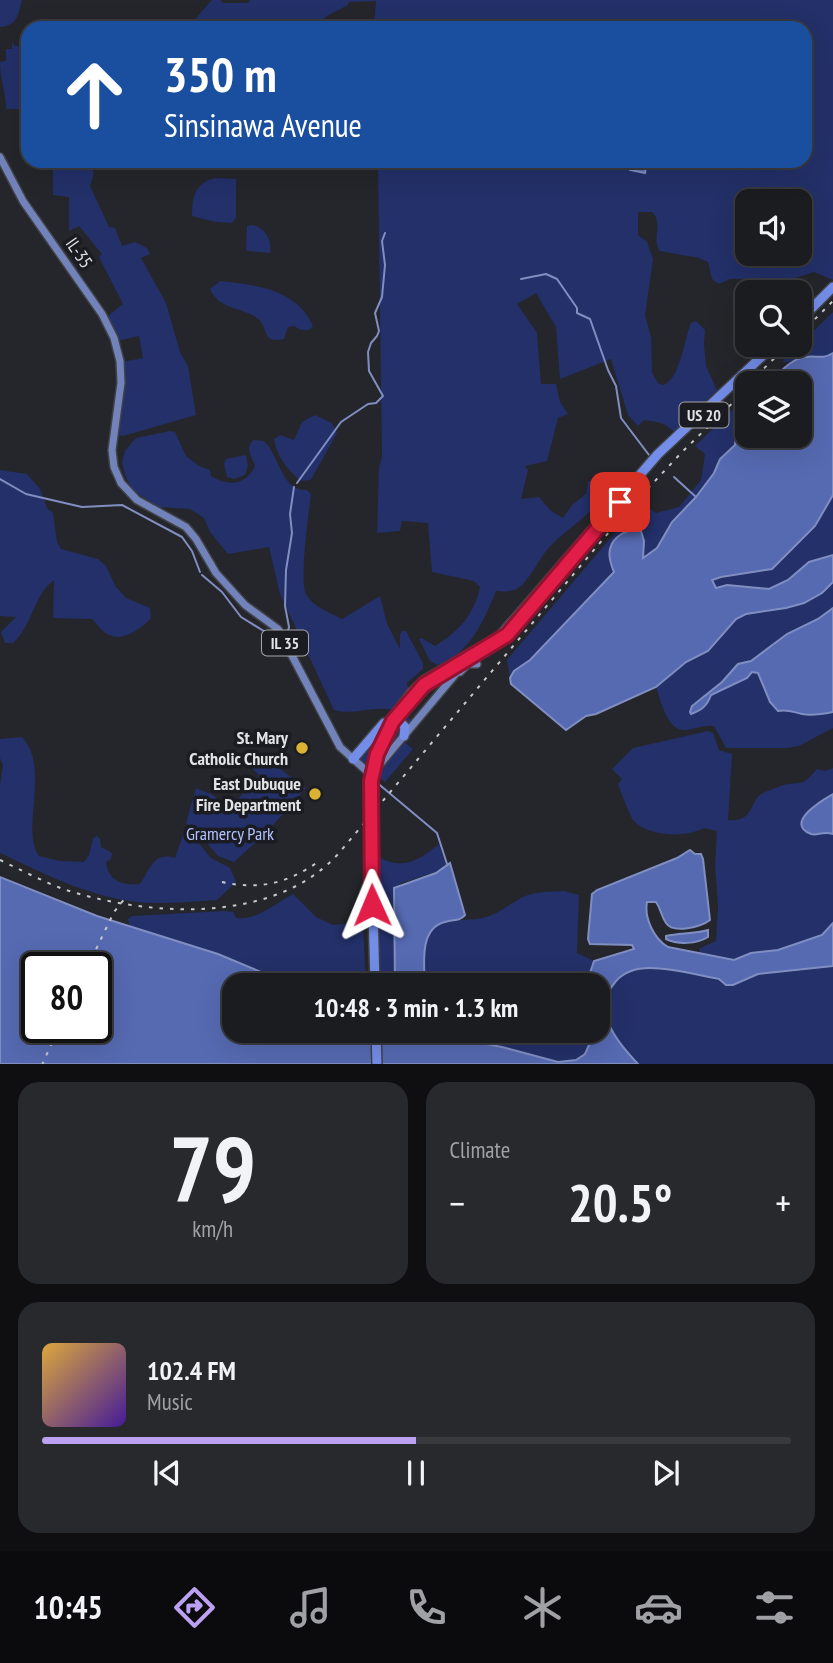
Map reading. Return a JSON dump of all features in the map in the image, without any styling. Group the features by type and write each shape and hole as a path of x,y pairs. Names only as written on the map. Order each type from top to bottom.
{"highway":[{"path":"812,310 833,290"},
{"name":"US 20","path":"376,755 393,721 419,690 504,633 658,454 763,357"},
{"name":"US 20","path":"374,973 370,797 376,755 389,722 404,701 425,680 461,661"},
{"path":"354,760 404,701"},
{"path":"384,738 395,722 401,723 406,730"},
{"path":"354,760 370,744 376,744 376,755"},
{"path":"376,1043 377,1064"}],"main road":[{"name":"IL-35","path":"0,157 30,211 107,322 121,372 112,450 115,470 121,483 139,502 186,527 194,535 211,568 221,580 249,608 278,629 340,747 354,760"},
{"name":"IL 35","path":"354,760 371,775 406,730 452,679 460,668 461,661"},
{"path":"452,679 467,664 477,664"}],"green space":[{"path":"0,0 22,0 14,22 0,27"},
{"path":"212,0 248,3 250,0 833,0 833,280 814,272 795,278 730,279 719,284 712,279 708,262 660,251 655,217 652,212 638,212 638,235 647,242 653,259 645,315 651,337 652,373 658,383 663,385 669,382 677,367 691,323 696,321 705,330 706,366 717,390 674,432 664,424 652,421 644,420 638,426 628,415 611,359 560,379 556,327 536,293 517,304 537,333 541,384 556,384 560,402 568,414 558,418 547,461 525,466 528,470 521,499 539,497 551,511 563,518 572,505 586,494 588,481 598,482 603,492 594,507 553,543 522,585 513,590 496,591 475,635 459,653 438,665 430,661 419,639 422,638 435,646 451,634 474,606 480,587 474,581 432,572 428,523 402,521 400,531 377,533 379,467 382,457 378,168 812,168 812,21 375,21 376,1 349,2 322,21 193,21"},
{"path":"12,42 15,46 21,46 21,109 6,109 0,62 6,61 6,49 12,49"},
{"path":"53,168 91,168 94,173 90,186 109,227 115,228 122,246 135,242 147,248 150,254 141,258 166,303 180,352 188,366 196,415 123,436 117,435 122,362 143,358 139,336 117,341 107,317 123,304 99,257 102,254 79,226 69,231 69,197 53,195"},
{"path":"215,178 236,179 236,218 232,223 192,216 199,187"},
{"path":"254,225 267,236 270,253 246,249 247,226"},
{"path":"220,281 274,291 297,304 313,326 309,330 288,327 284,339 271,339 257,318 225,305 214,296 210,289"},
{"path":"833,312 833,353 812,357 812,333"},
{"path":"787,357 805,357 791,361 782,362"},
{"path":"735,407 735,445 720,459 714,473 696,497 672,522 657,548 643,558 636,529 616,539 610,557 614,572 510,678 507,660 641,502 656,513 679,507 701,480 705,454 695,446"},
{"path":"315,415 332,423 337,433 310,480 301,481 283,462 274,439 280,435 294,440 302,422"},
{"path":"175,432 186,456 210,470 211,476 230,483 247,477 255,466 249,447 253,440 264,441 286,479 298,489 307,490 311,494 304,561 304,586 309,599 342,619 380,596 387,624 400,649 400,634 406,631 423,663 423,669 407,683 409,693 393,710 334,710 280,594 269,547 228,554 210,532 204,518 190,509 159,507 132,490 122,462 125,451 136,438"},
{"path":"246,455 248,466 245,475 234,479 227,477 224,464 226,459"},
{"path":"0,470 27,474 40,489 47,508 53,513 57,542 61,549 98,559 106,566 116,587 126,598 150,608 151,618 147,622 132,633 114,637 92,619 53,618 54,580 42,594 20,636 13,643 5,643 1,632 16,617 0,616"},
{"path":"833,495 833,555 809,562 788,580 769,589 714,586 712,580 773,569 815,526"},
{"path":"833,582 833,608 818,619 787,634 751,661 738,664 722,682 692,705 708,703 711,695 747,678 751,672 758,672 770,702 808,714 833,712 833,728 799,746 726,748 714,726 686,730 679,729 669,721 656,687 686,662 708,651 736,619 746,614 804,603 822,593"},
{"path":"402,711 414,723 370,774 358,762 386,723"},
{"path":"708,731 713,733 719,750 732,754 728,820 747,815 761,794 805,781 817,769 825,771 833,768 833,794 818,803 803,820 803,826 814,835 824,831 833,834 833,923 822,935 778,950 751,953 734,960 699,953 700,948 716,941 717,831 704,828 687,833 667,834 640,826 633,820 620,791 618,784 622,779 612,769 633,748"},
{"path":"22,737 30,750 34,765 32,831 39,856 60,861 84,862 89,855 93,838 97,836 101,847 112,853 111,859 106,862 113,878 122,883 140,884 157,859 175,858 184,832 193,836 211,858 230,868 236,882 217,900 136,902 76,887 0,853 0,785 3,765 0,758 0,739"},
{"path":"403,741 413,749 385,782 375,774"},
{"name":"Gramercy Park","path":"256,751 306,788 267,832 234,862 218,856 197,831 186,823 196,788 213,795 229,809 259,775 246,762"},
{"path":"439,844 446,865 443,870 401,883 393,895 395,973 380,973 375,855 393,863 408,862 423,856"},
{"path":"564,891 579,895 577,953 594,961 590,973 425,973 425,943 435,926 447,921 488,917 521,898 542,892"},
{"path":"293,894 316,917 333,925 352,923 363,926 365,973 265,973 130,926 128,919 132,916 224,911 233,912 236,918 243,918 266,911"},
{"path":"833,966 833,1064 638,1064 610,1026 610,990 629,971 658,968 685,971 733,985 758,974"},
{"path":"474,1043 589,1045 575,1061 535,1057"}],"shaded area":[{"path":"629,168 646,168 645,173"},
{"path":"833,353 833,495 815,526 772,569 712,580 716,588 727,585 769,589 788,580 809,562 833,555 833,582 822,593 804,603 746,614 736,619 708,651 686,662 656,687 586,716 566,730 511,684 510,678 514,671 530,660 614,572 609,552 618,537 632,530 641,531 644,541 643,558 657,548 672,522 696,497 714,473 720,459 735,445 735,448 812,448 812,371 781,371 805,357"},
{"path":"833,608 833,712 810,715 778,711 770,702 758,673 752,672 747,678 711,695 704,707 691,714 692,706 722,682 738,664 751,661 787,634 818,619"},
{"path":"833,794 833,834 811,834 801,824 803,818"},
{"path":"690,850 701,854 703,859 710,920 694,927 675,928 666,923 656,902 647,902 647,915 658,939 668,947 734,960 751,953 778,950 822,935 833,923 833,966 758,974 733,985 726,985 719,979 667,969 645,968 627,972 610,990 610,973 590,973 594,961 634,949 632,945 590,944 588,939 592,894 677,858"},
{"path":"450,863 465,915 437,926 431,932 425,948 424,973 395,973 394,888 436,873"},
{"path":"0,877 97,916 218,954 263,973 222,973 222,1043 481,1043 558,1062 576,1060 585,1054 589,1045 610,1043 610,1027 638,1064 0,1064"},
{"path":"708,930 708,937 693,942 682,943 666,939 666,936"}],"waterway":[{"path":"297,483 341,422 368,404 376,403 383,396 369,371 368,352 379,331 375,313 382,297 385,265 382,241 385,233"},
{"path":"521,279 546,274 557,279 577,308 577,313 590,319 616,386 621,418 649,455"},
{"path":"674,477 696,497"},
{"path":"0,479 26,494 82,507 122,505 182,537 192,551 200,572"},
{"path":"287,635 289,627 285,606 286,570 292,533 290,514 294,487"},
{"path":"202,575 222,592 241,617 267,633 275,634"},
{"path":"375,781 437,833 447,864"}],"railway":[{"path":"812,322 833,301"},
{"path":"761,371 776,357"},
{"path":"0,860 63,889 133,905 171,909 246,903 281,893 312,876 339,853 625,513 735,401"},
{"path":"222,882 248,885 272,883 295,876 318,862"},
{"path":"95,952 114,912 126,897"},
{"path":"42,1064 52,1043"}],"place":[{"name":"St. Mary Catholic Church","path":"302,748"},
{"name":"East Dubuque Fire Department","path":"315,794"}],"route":[{"path":"372,905 371,781 377,754 388,729 408,701 424,685 507,635 620,502"}]}
